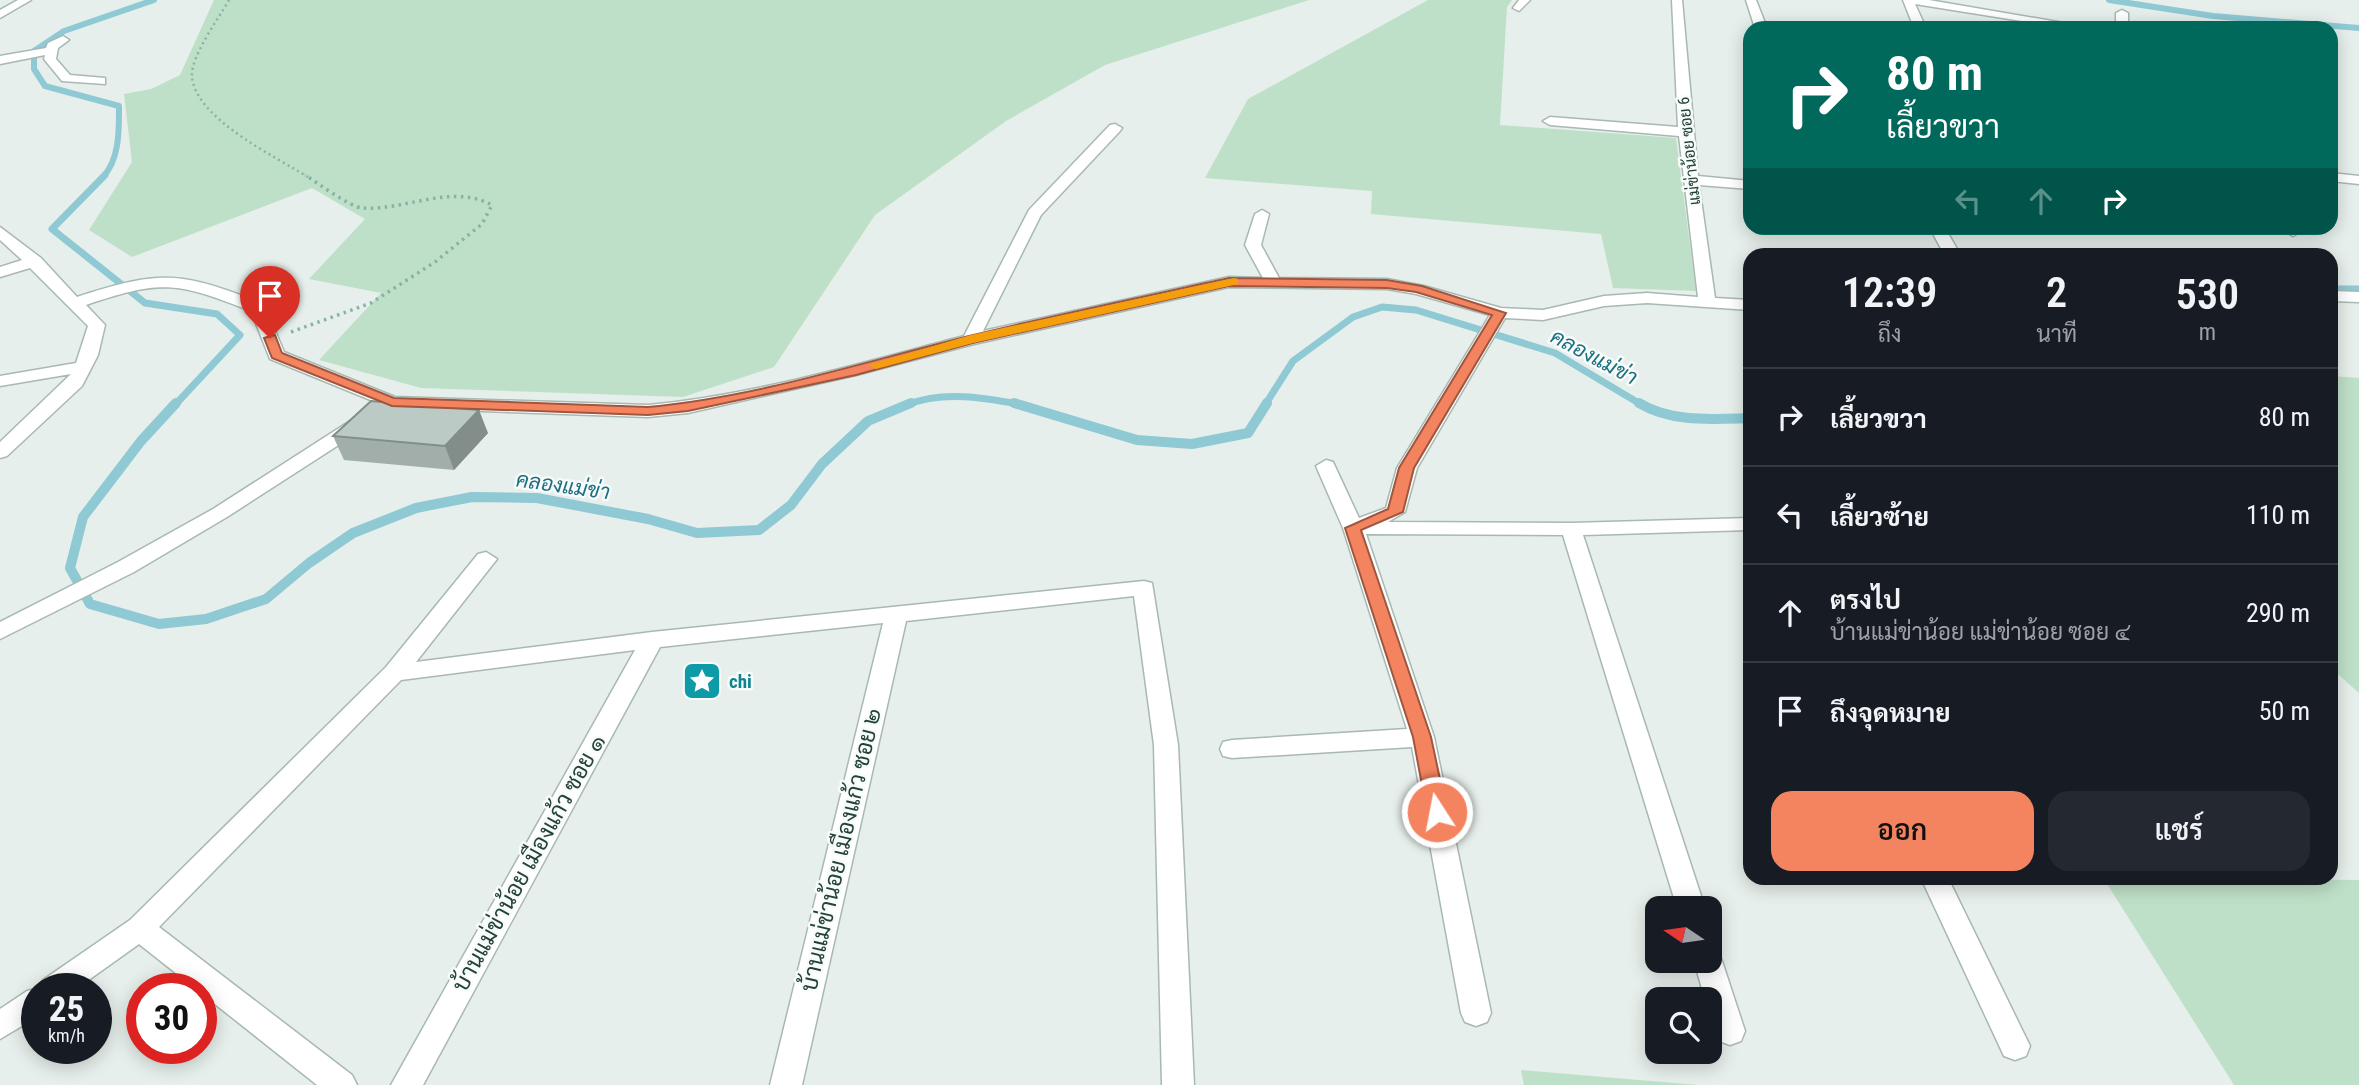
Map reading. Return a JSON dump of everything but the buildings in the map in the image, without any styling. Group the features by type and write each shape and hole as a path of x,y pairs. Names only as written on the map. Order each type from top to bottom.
{"street":[{"path":"0,15 26,0"},
{"name":"แม่ข่าน้อย ซอย 6","path":"1677,0 1685,132 1707,301"},
{"path":"1751,0 1758,21"},
{"path":"1908,0 1917,21"},
{"path":"1908,0 2042,21"},
{"path":"2122,13 2122,21"},
{"path":"0,60 49,51 63,40"},
{"path":"49,51 50,59 66,78 102,81"},
{"path":"1550,121 1685,132"},
{"path":"971,339 1034,213 1115,128"},
{"path":"2338,178 2359,180"},
{"path":"1691,180 1743,184"},
{"path":"1262,214 1253,245 1272,280"},
{"path":"0,232 35,261 73,304 97,325 76,382 33,425 0,452"},
{"path":"0,272 35,261"},
{"path":"73,304 139,283 172,281 258,307 276,355 392,402 648,411 688,407 856,370 971,339 1229,282 1272,280 1387,284 1418,289 1497,318 1543,315 1604,301 1647,298 1743,304"},
{"path":"2338,296 2359,297"},
{"path":"1353,528 1395,512 1407,468 1497,318"},
{"path":"0,382 83,367"},
{"path":"0,631 126,567 220,513 392,402"},
{"path":"0,436 33,425"},
{"path":"1326,466 1353,528 1422,737 1476,1013"},
{"path":"1353,528 1571,529 1743,524"},
{"path":"1571,529 1687,896"},
{"path":"76,973 140,928 394,673 486,559"},
{"path":"394,673 652,640 1144,588 1166,745 1178,1085"},
{"name":"บ้านแม่ข่าน้อย เมืองแก้ว ซอย ๒","path":"786,1085 896,616"},
{"name":"บ้านแม่ข่าน้อย เมืองแก้ว ซอย ๑","path":"407,1085 652,640"},
{"path":"1232,749 1422,737"},
{"path":"1937,885 2015,1046"},
{"path":"140,928 341,1085"},
{"path":"1712,973 1730,1031"},
{"path":"0,1026 21,1011"}],"path":[{"path":"229,0 196,58 192,78 209,111 232,131 360,208 445,197 477,197 492,205 482,224 435,262 371,303 270,338"}],"green space":[{"path":"214,0 1309,0 1105,65 1006,121 875,215 774,367 683,397 421,388 319,360 381,293 309,279 365,219 312,188 132,257 89,230 132,162 124,94 151,89 180,75"},
{"path":"1428,0 1512,0 1507,7 1500,125 1676,138 1696,291 1613,288 1601,234 1371,214 1372,191 1205,178 1248,99"},
{"path":"2338,376 2359,378 2359,693 2338,674"},
{"path":"2338,880 2359,880 2359,1085 2234,1085 2108,885 2338,885"},
{"path":"1521,1070 1698,1085 1524,1085"}],"waterway":[{"name":"คลองแม่ข่า","path":"103,177 116,153 119,106 45,86 34,69 34,51 64,31 154,0"},
{"path":"2109,0 2213,16 2274,21"},
{"path":"2338,26 2359,28"},
{"name":"คลองแม่ข่า","path":"105,175 52,229 145,303 217,314 240,335 175,405"},
{"name":"คลองแม่ข่า","path":"2338,289 2359,289"},
{"name":"คลองแม่ข่า","path":"1265,405 1293,361 1353,317 1382,307 1416,310 1555,353 1642,405"},
{"name":"คลองแม่ข่า","path":"907,405 921,400 949,397 979,398 1018,404"},
{"name":"คลองแม่ข่า","path":"176,403 141,441 83,517 70,568 90,604 159,624 206,619 266,599 309,563 353,533 416,508 472,497 537,498 648,519 697,533 759,530 791,505 822,464 868,421 911,403"},
{"name":"คลองแม่ข่า","path":"1014,403 1018,404"},
{"name":"คลองแม่ข่า","path":"1018,404 1137,440 1192,444 1248,433 1267,403"},
{"name":"คลองแม่ข่า","path":"1639,403 1679,417 1743,418"},
{"name":"คลองแม่ข่า","path":"1018,404 1023,405"}],"slow traffic":[{"path":"876,365 971,339 1234,282"}],"place":[{"name":"chi","path":"702,681"}],"route":[{"path":"270,338 276,355 392,402 648,411 688,407 856,370 971,339 1229,282 1272,280 1387,284 1418,289 1500,313 1407,468 1395,512 1353,528 1422,737 1437,812"}]}
